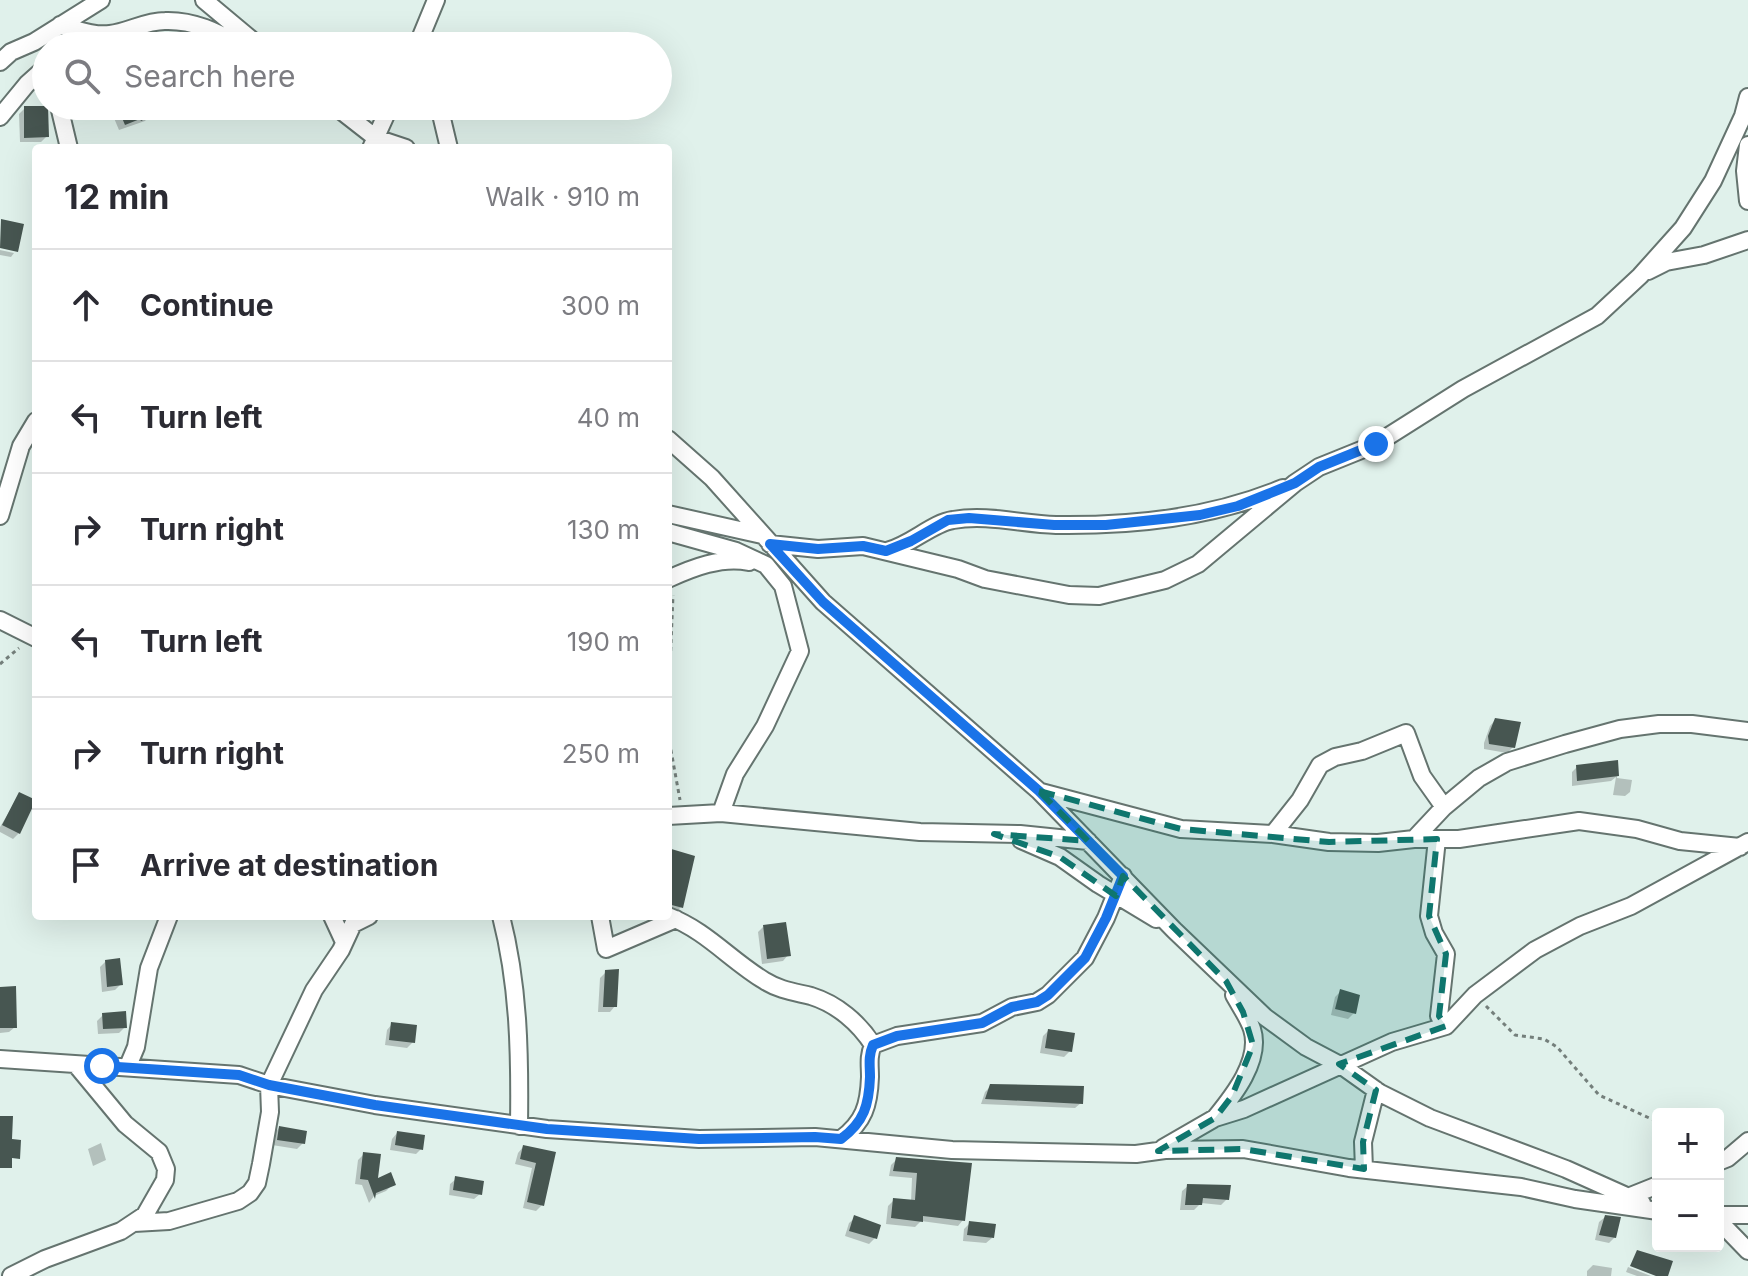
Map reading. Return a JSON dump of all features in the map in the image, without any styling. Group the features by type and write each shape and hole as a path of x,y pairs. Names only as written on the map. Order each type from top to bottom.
{"street":[{"path":"56,32 101,0"},
{"path":"204,0 242,32"},
{"path":"422,32 423,0"},
{"path":"425,32 436,0"},
{"path":"117,32 132,26 164,21 218,32"},
{"path":"0,62 11,52 32,43"},
{"path":"0,117 32,80"},
{"path":"672,515 766,540 818,549 863,546 958,569 985,579 1069,595 1099,596 1183,573 1319,467 1376,444 1463,389 1597,316 1640,276 1683,228 1713,181 1743,116 1748,97"},
{"path":"62,120 68,144"},
{"path":"349,120 373,143 384,120"},
{"path":"442,120 448,144"},
{"path":"1748,145 1745,171 1748,201"},
{"path":"1640,276 1666,262 1704,255 1748,240"},
{"path":"0,516 21,446 32,428"},
{"path":"672,443 712,478 823,602 1039,791 1174,930 1265,1017 1306,1047 1342,1066 1376,1090 1430,1118 1566,1169 1652,1207"},
{"path":"886,551 948,520 969,518 1054,525 1106,525 1200,515 1238,506 1295,483"},
{"path":"672,533 736,551 766,565 783,586 800,651 765,726 735,774 721,813"},
{"path":"672,577 699,566 724,561 742,560 766,565"},
{"path":"0,620 32,636"},
{"path":"1414,839 1444,807 1479,778 1507,762 1620,729 1692,724 1748,731"},
{"path":"1273,834 1300,800 1320,765 1406,733 1422,776 1444,807"},
{"path":"1039,791 1181,829 1273,834 1329,842 1459,839 1579,821 1637,829 1680,841 1745,846"},
{"path":"676,816 721,813 920,832 1088,841"},
{"path":"994,834 1027,842 1060,857 1116,896 1174,930"},
{"path":"1437,839 1429,916 1446,954 1439,1016 1446,1026"},
{"path":"1158,1151 1215,1118 1244,1109 1392,1042 1446,1026 1475,995 1535,950 1580,926 1631,906 1745,846"},
{"path":"841,1139 856,1128 866,1107 869,1056 873,1045 897,1036 982,1023 1012,1007 1037,1002 1048,995 1085,958 1123,876"},
{"path":"672,918 706,935 731,958 774,987 815,997 833,1006 855,1022 873,1045"},
{"path":"128,1066 136,1047 149,968 167,920"},
{"path":"334,920 344,942"},
{"path":"134,1223 169,1221 238,1201 250,1193 257,1183 261,1164 270,1112 269,1085 314,990 353,924 361,920"},
{"path":"502,920 516,991 520,1052 519,1126"},
{"path":"601,920 606,949 668,920"},
{"path":"1215,1118 1247,1069 1253,1045 1253,1030 1226,981"},
{"path":"0,1059 239,1075 269,1085 375,1105 519,1126 699,1139 815,1137 952,1150 1136,1154 1243,1149 1364,1169 1521,1187 1575,1199 1652,1209"},
{"path":"11,1276 134,1223 153,1204 165,1180 166,1169 159,1152 125,1124 77,1066"},
{"path":"1364,1169 1363,1142 1376,1090"},
{"path":"1724,1160 1748,1141"},
{"path":"1628,1197 1652,1187"},
{"path":"1724,1217 1748,1215"},
{"path":"1724,1224 1748,1251"}],"path":[{"path":"0,664 32,639"},
{"path":"672,775 676,816"},
{"path":"1475,995 1515,1035 1544,1039 1557,1047 1599,1095 1652,1119"}],"highlighted area":[{"path":"1039,791 1181,829 1329,842 1437,839 1429,916 1446,954 1439,1016 1446,1026 1339,1064 1376,1090 1363,1142 1364,1169 1243,1149 1158,1151 1215,1118 1232,1096 1253,1045 1243,1012 1226,981 1123,876 1116,896 1060,857 994,834 1088,841"}],"building":[{"path":"24,106 32,106 32,120 48,120 49,137 24,138"},
{"path":"1,219 24,224 18,252 0,248"},
{"path":"1495,718 1521,722 1515,748 1489,744 1488,736"},
{"path":"1618,760 1619,776 1577,781 1576,765"},
{"path":"19,792 32,798 32,808 20,834 2,825"},
{"path":"672,849 695,856 683,908 672,905"},
{"path":"786,922 791,956 767,959 763,925"},
{"path":"120,958 123,985 107,987 105,960"},
{"path":"619,969 617,1007 603,1007 605,970"},
{"path":"16,986 17,1028 0,1028 0,987"},
{"path":"1340,989 1360,995 1356,1014 1335,1009"},
{"path":"126,1011 127,1028 103,1029 102,1013"},
{"path":"391,1022 417,1025 415,1043 389,1040"},
{"path":"1048,1029 1075,1033 1072,1052 1045,1048"},
{"path":"990,1084 1084,1086 1083,1104 985,1099"},
{"path":"0,1116 13,1116 12,1139 21,1140 20,1159 12,1158 12,1168 0,1168"},
{"path":"279,1126 307,1131 305,1144 277,1140"},
{"path":"397,1131 425,1135 423,1150 395,1145"},
{"path":"523,1145 556,1152 544,1206 527,1202 536,1163 520,1159"},
{"path":"363,1152 381,1154 378,1178 391,1172 396,1185 376,1193 375,1199 368,1180 360,1179"},
{"path":"896,1157 972,1163 965,1221 923,1216 923,1222 891,1218 893,1198 915,1200 917,1173 893,1171"},
{"path":"455,1176 484,1181 482,1195 453,1190"},
{"path":"1187,1184 1231,1185 1229,1200 1203,1198 1202,1205 1185,1205"},
{"path":"854,1215 881,1225 877,1239 849,1231"},
{"path":"1605,1215 1621,1217 1616,1238 1599,1235"},
{"path":"969,1221 996,1224 994,1238 967,1235"},
{"path":"1637,1250 1673,1261 1668,1276 1656,1276 1630,1266"}],"route":[{"path":"102,1066 239,1075 269,1085 375,1105 547,1129 699,1139 841,1139 856,1128 866,1107 869,1056 873,1045 897,1036 982,1023 1012,1007 1037,1002 1048,995 1085,958 1123,876 1039,791 823,602 770,544 818,549 863,546 886,551 896,549 948,520 969,518 1054,525 1106,525 1200,515 1238,506 1268,494 1295,483 1319,467 1376,444"}]}
